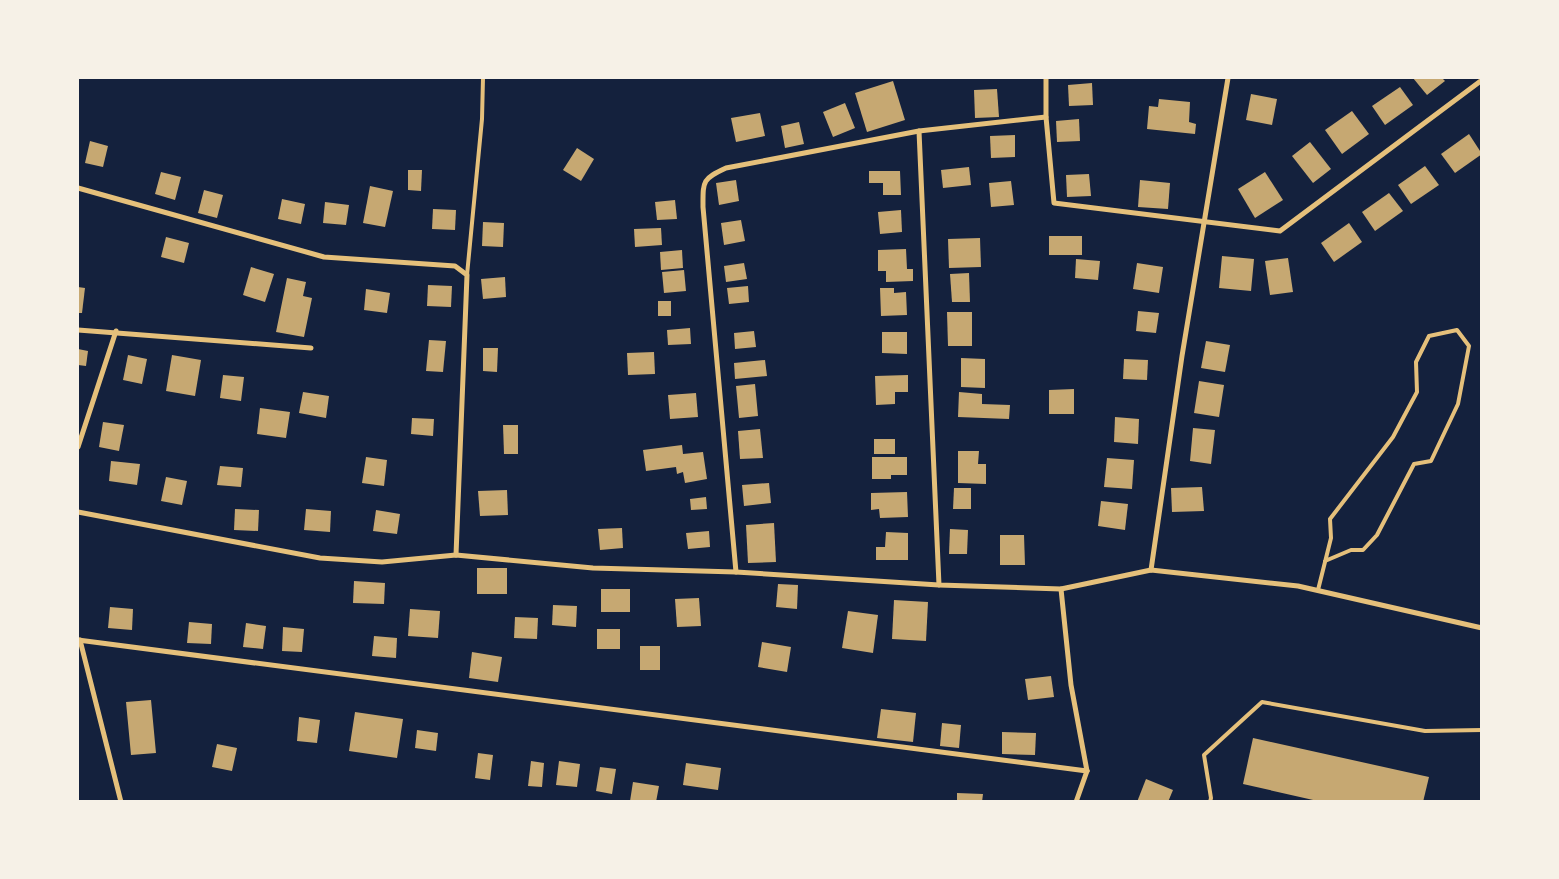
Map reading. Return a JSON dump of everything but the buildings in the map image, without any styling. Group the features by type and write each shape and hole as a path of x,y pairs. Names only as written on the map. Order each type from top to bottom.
{"street":[{"path":"1046,78 1046,117 1054,203 1280,231 1482,80"},
{"path":"1151,570 1180,366 1228,78"},
{"path":"736,572 703,207 703,187 710,175 726,168 920,131 1046,117"},
{"path":"920,131 939,585"},
{"path":"78,188 324,257 455,266 467,275 456,555"},
{"path":"78,330 116,331 310,348"},
{"path":"78,447 116,331"},
{"path":"78,512 320,558 382,562 456,555 593,568 736,572 939,585 1061,589 1151,570 1298,586 1482,628"},
{"path":"1061,589 1071,685 1087,771 1076,802"},
{"path":"121,802 79,640 1087,771"}],"lane":[{"path":"467,275 482,119 483,78"},
{"path":"1318,590 1330,538 1330,519 1393,437 1417,392 1416,362 1429,336 1457,330 1469,346 1458,404 1431,461 1414,464 1377,535 1363,550 1351,550 1325,560"},
{"path":"1210,802 1212,798 1204,755 1262,702 1425,731 1482,730"}]}
